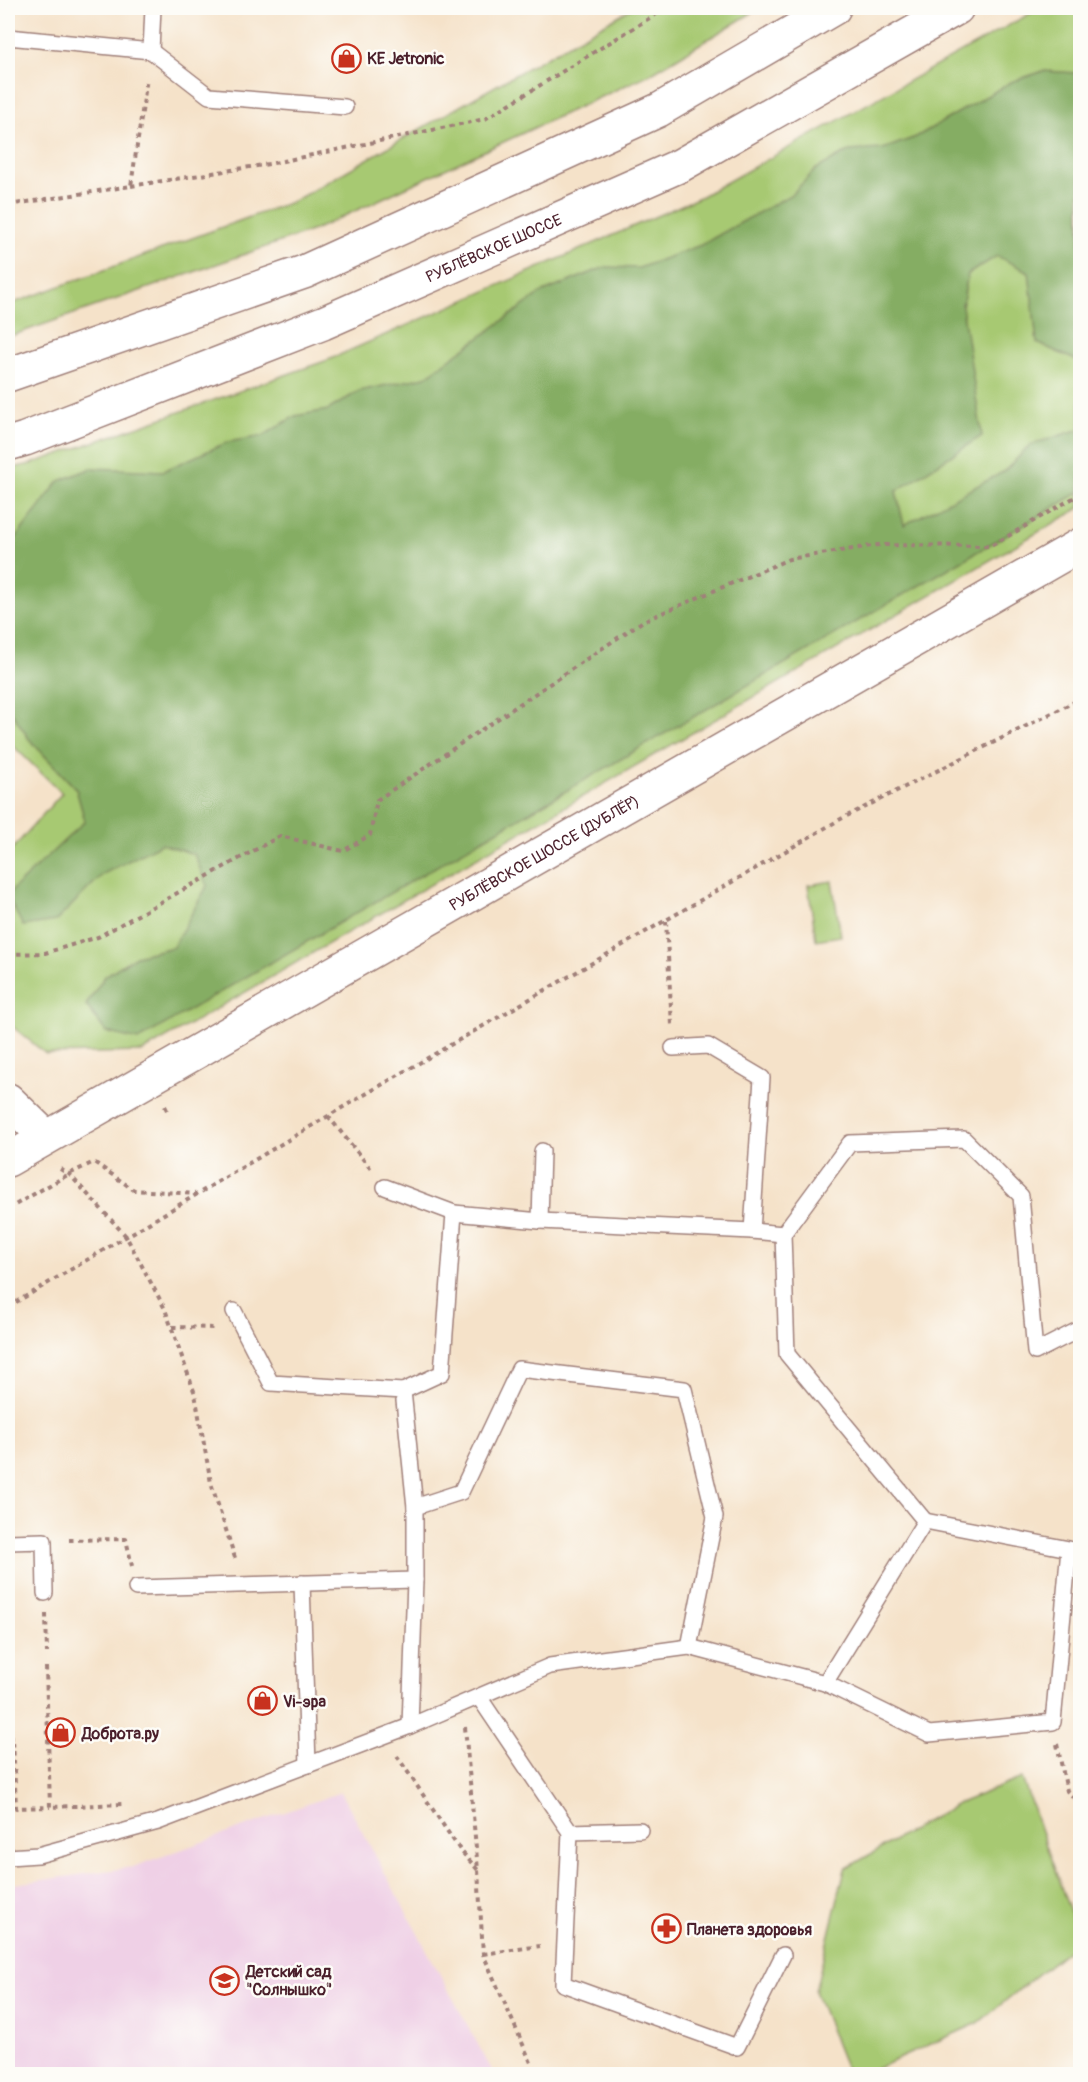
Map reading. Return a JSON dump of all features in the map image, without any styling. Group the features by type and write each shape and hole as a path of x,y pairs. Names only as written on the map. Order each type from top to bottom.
{"main road":[{"path":"8,375 303,272 659,110 834,8"},
{"name":"РУБЛЁВСКОЕ ШОССЕ","path":"8,444 323,323 681,165 957,8"},
{"name":"РУБЛЁВСКОЕ ШОССЕ (ДУБЛЁР)","path":"8,1160 1080,545"},
{"path":"8,1100 46,1137"}],"lane":[{"path":"151,51 153,8"},
{"path":"8,37 151,51 209,96 345,108"},
{"path":"673,1048 708,1046 762,1078 752,1230"},
{"path":"8,1857 38,1855 158,1822 410,1726 550,1666 689,1647 825,1683 929,1734 1053,1722 1070,1549 925,1521 787,1354 783,1234 850,1143 964,1139 1021,1197 1035,1352 1080,1329"},
{"path":"540,1221 542,1152"},
{"path":"385,1187 454,1213 540,1221 752,1230 783,1234"},
{"path":"234,1311 271,1383 403,1391 442,1373 454,1213"},
{"path":"415,1507 461,1492 519,1369 684,1389 715,1517 689,1647"},
{"path":"403,1391 415,1507 410,1726"},
{"path":"825,1683 925,1521"},
{"path":"8,1542 44,1541 45,1593"},
{"path":"136,1588 415,1580"},
{"path":"302,1583 308,1765"},
{"path":"479,1696 570,1832 563,1984 737,2048 783,1955"},
{"path":"570,1832 640,1830"}],"path":[{"path":"8,205 269,164 485,118 666,8"},
{"path":"130,186 151,51"},
{"path":"8,954 45,953 98,937 280,837 343,851 370,835 377,800 643,621 789,559 878,544 991,546 1080,494"},
{"path":"8,1307 328,1116 839,820 1080,699"},
{"path":"666,921 673,1048"},
{"path":"328,1116 385,1187"},
{"path":"8,1209 93,1162 134,1190 196,1194"},
{"path":"69,1174 126,1236 165,1309 195,1394 211,1483 243,1585"},
{"path":"172,1327 242,1328"},
{"path":"44,1541 126,1539"},
{"path":"45,1593 47,1653"},
{"path":"46,1666 51,1807"},
{"path":"462,1704 478,1870 483,1954 537,2074"},
{"path":"1053,1722 1067,1791 1080,1804"},
{"path":"384,1736 460,1850 478,1870"},
{"path":"8,1738 13,1738 16,1808 157,1803 158,1822"},
{"path":"483,1954 565,1944"}],"shaded area":[{"name":"Детский сад \"Солнышко\"","path":"341,1792 494,2074 8,2074 8,1885 133,1867"}],"green space":[{"path":"632,8 760,8 650,74 314,230 8,337 8,305 294,201"},
{"path":"1040,8 1080,8 1080,508 142,1052 46,1054 8,1023 8,854 62,793 8,741 8,469 31,464 328,360 700,197"},
{"path":"1043,71 1080,75 1080,362 1037,343 1029,272 997,256 968,274 962,306 982,436 896,491 904,525 1005,471 1030,445 1080,429 1080,492 138,1040 106,1032 86,1005 105,976 136,956 173,947 207,886 194,854 161,844 103,874 56,921 23,926 8,897 8,894 85,821 76,789 29,739 8,703 8,544 15,539 59,481 92,468 163,471 228,442 263,436 295,416 328,410 359,391 425,377 541,293 605,267 639,268 701,245 792,194 816,169 849,151 883,149 916,137 1011,82"},
{"path":"832,881 841,936 816,940 808,885"},
{"path":"1022,1778 1080,1940 978,2023 864,2074 848,2074 815,1991 845,1869 957,1804"}],"place":[{"name":"KE Jetronic","path":"346,58"},
{"name":"Vi-эра","path":"262,1701"},
{"name":"Доброта.ру","path":"61,1733"},
{"name":"Планета здоровья","path":"666,1929"},
{"name":"Детский сад \"Солнышко\"","path":"225,1980"}]}
